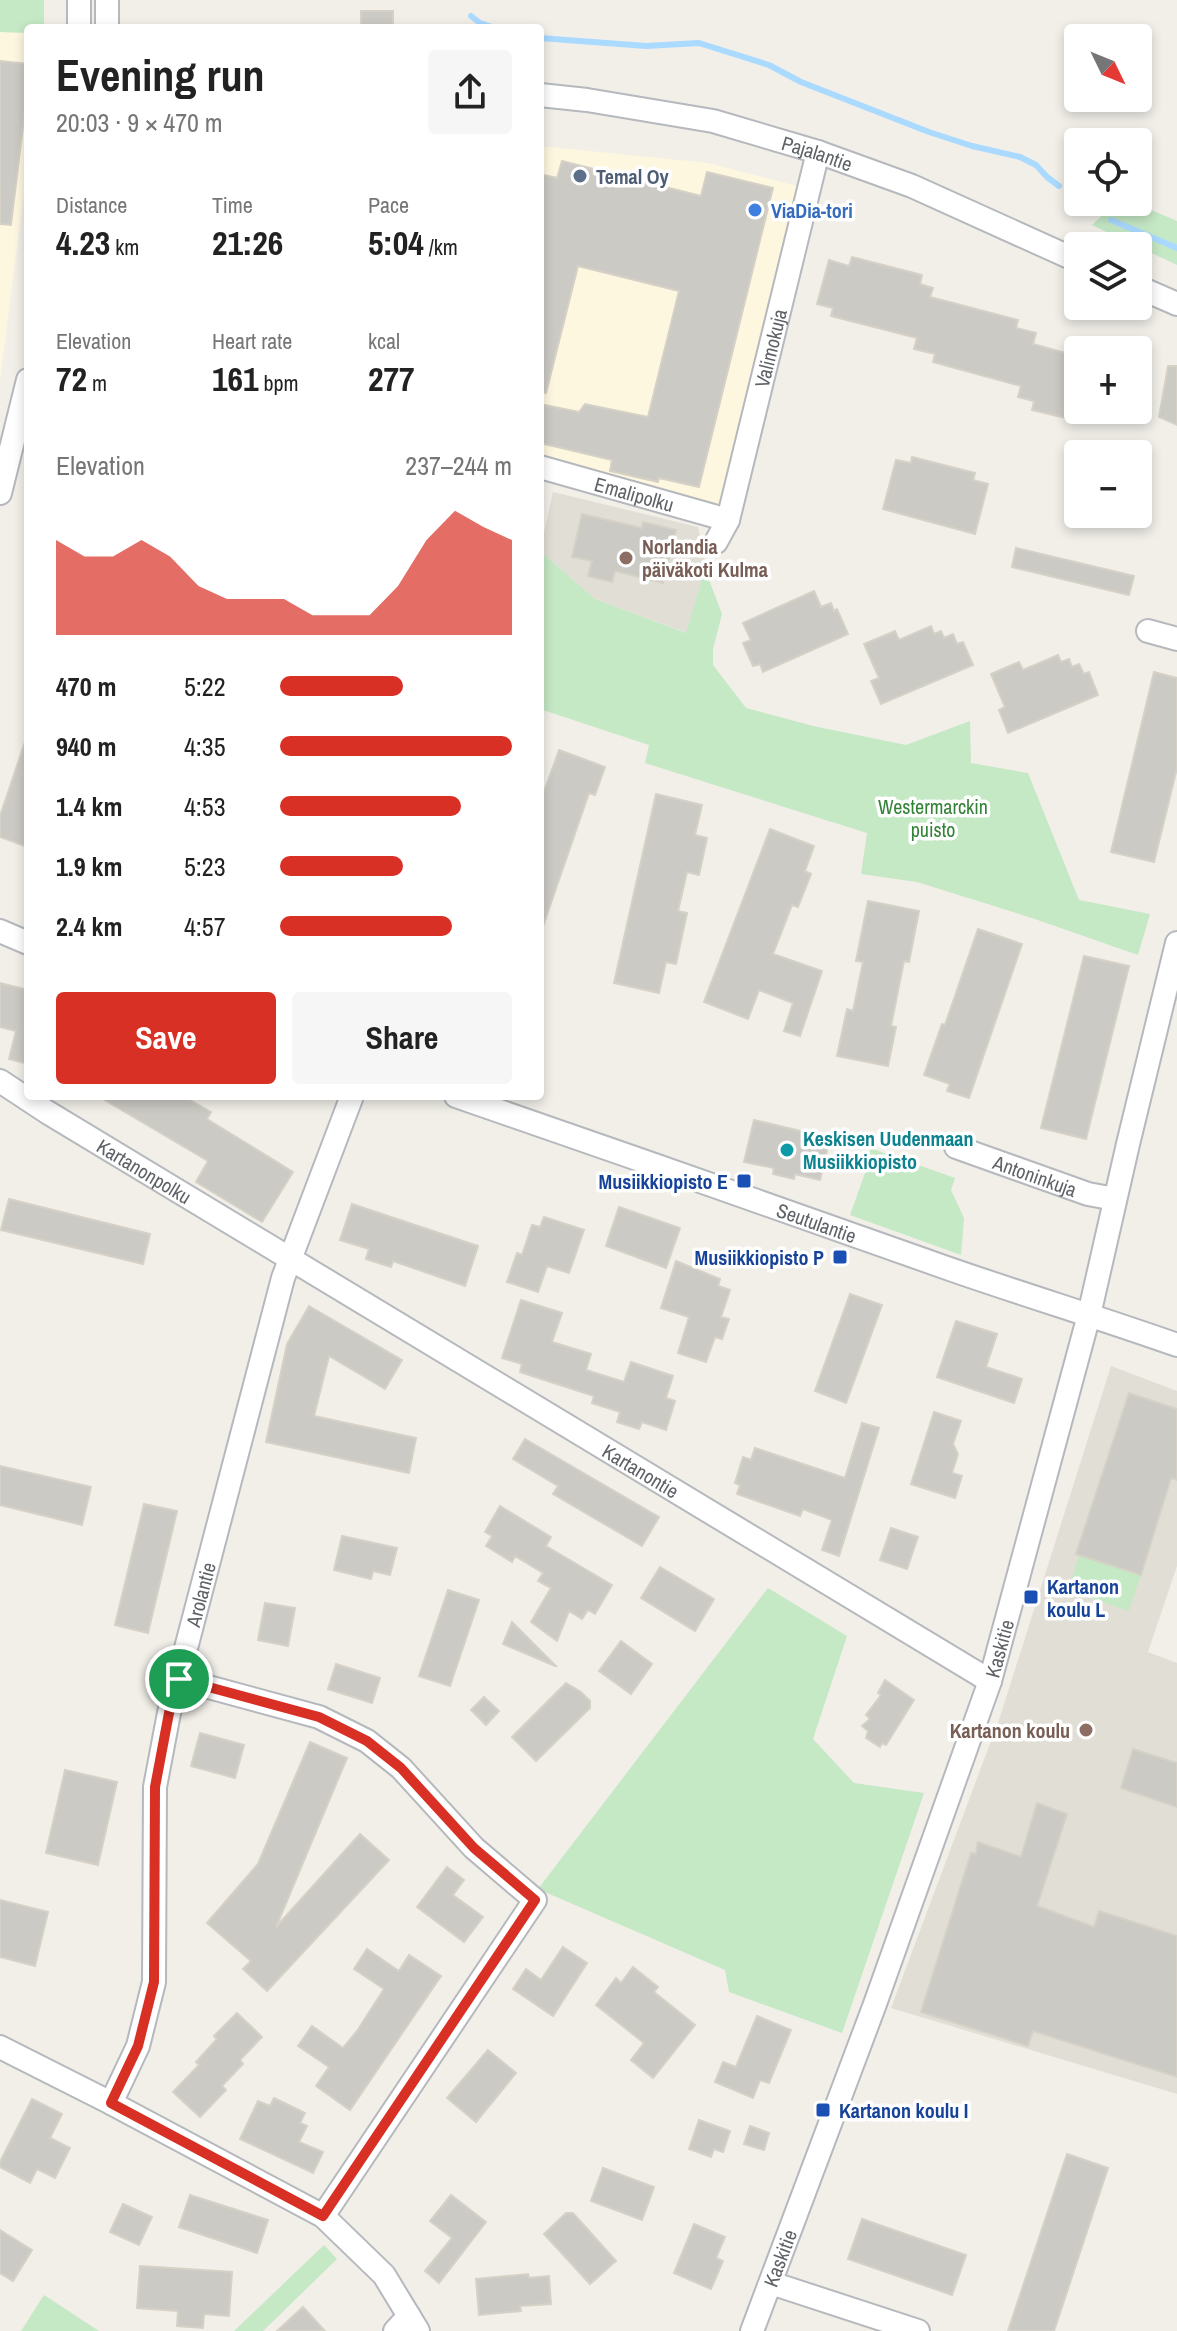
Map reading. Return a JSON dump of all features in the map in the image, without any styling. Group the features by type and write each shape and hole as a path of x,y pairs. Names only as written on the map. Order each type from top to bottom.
{"street":[{"path":"79,0 79,24"},
{"path":"107,0 107,24"},
{"name":"Pajalantie","path":"544,95 713,121 818,152 912,186 1064,255"},
{"name":"Valimokuja","path":"716,542 728,520 818,152"},
{"path":"1152,293 1177,304"},
{"path":"0,493 10,414 24,388"},
{"name":"Emalipolku","path":"544,468 728,520"},
{"path":"1148,631 1177,639"},
{"path":"0,931 24,941"},
{"name":"Kaskitie","path":"752,2331 875,2004 990,1681 1089,1315 1177,943"},
{"name":"Kartanonpolku","path":"0,1081 24,1097"},
{"name":"Kartanonpolku","path":"29,1100 291,1260"},
{"name":"Arolantie","path":"111,2103 138,2046 154,1982 155,1787 169,1713 283,1278 351,1100"},
{"name":"Seutulantie","path":"467,1100 1177,1345"},
{"name":"Antoninkuja","path":"956,1147 1088,1194 1115,1199"},
{"name":"Kartanontie","path":"291,1260 990,1681"},
{"path":"179,1679 319,1717 367,1741 401,1768 474,1848 535,1900 323,2216"},
{"path":"0,2047 323,2216 384,2275 407,2326"},
{"path":"771,2283 918,2331"}],"shaded area":[{"path":"0,32 24,33 24,192 0,380"},
{"path":"544,146 708,163 808,189 727,519 544,459"},
{"name":"Norlandia päiväkoti Kulma","path":"553,492 698,527 706,565 687,633 595,599 544,554 544,533"},
{"name":"Kartanon koulu","path":"1111,1366 1177,1391 1177,1566 1148,1652 1177,1663 1177,2094 891,2008 1000,1717"}],"green space":[{"path":"0,0 44,0 44,24 24,24 24,33 0,32"},
{"path":"1152,210 1177,221 1177,265 1152,253 1152,232 1107,232 1092,225 1101,216 1152,216"},
{"name":"Westermarckin puisto","path":"544,554 595,599 686,633 705,569 722,614 713,649 713,665 746,708 813,726 906,745 970,721 971,763 1028,773 1079,900 1150,914 1138,955 917,882 861,874 867,833 645,763 649,745 544,710"},
{"path":"870,1148 955,1178 951,1190 964,1218 961,1255 850,1215 869,1162"},
{"path":"1079,1555 1141,1575 1129,1611 1068,1591"},
{"path":"768,1588 847,1636 813,1739 854,1783 924,1793 842,2033 729,1992 725,1970 538,1889"},
{"path":"324,2245 337,2259 263,2331 234,2331"},
{"path":"44,2295 99,2331 21,2331"}],"building":[{"path":"361,11 393,11 393,24 361,24"},
{"path":"0,61 24,64 24,118 11,225 0,224"},
{"path":"562,161 701,196 707,172 773,188 699,487 610,471 612,460 544,444 544,405 579,412 585,404 648,417 679,291 578,266 544,393 544,175 557,178"},
{"path":"852,257 922,275 920,284 933,288 930,297 1018,320 1016,328 1036,333 1033,344 1064,353 1064,418 1032,410 1034,401 1018,397 1021,386 933,362 935,354 914,349 917,338 831,316 833,308 817,304 829,260 849,266"},
{"path":"1168,366 1177,366 1177,425 1159,417"},
{"path":"912,457 975,473 973,480 988,484 975,534 883,509 896,460 911,463"},
{"path":"582,514 642,528 643,522 676,530 663,583 615,571 612,582 588,576 592,561 572,557"},
{"path":"1016,548 1134,576 1129,595 1012,567"},
{"path":"814,591 821,607 831,603 834,611 837,609 848,634 763,672 760,664 753,666 743,643 751,640 743,623"},
{"path":"931,626 934,634 941,631 944,638 953,634 957,644 963,642 973,665 881,704 871,681 879,678 864,644 895,631 899,640"},
{"path":"1058,655 1061,662 1069,659 1072,667 1079,664 1084,674 1089,672 1098,695 1008,733 999,710 1005,707 991,674 1019,662 1023,670"},
{"path":"1154,672 1177,678 1177,768 1154,862 1111,852"},
{"path":"24,745 24,846 0,837 0,816"},
{"path":"559,750 605,767 595,795 589,793 544,923 544,792"},
{"path":"656,794 702,805 695,835 707,838 699,875 687,872 678,911 687,913 676,964 666,962 659,993 614,983"},
{"path":"770,829 814,846 805,871 811,874 798,907 792,905 773,954 822,971 800,1036 784,1031 793,1003 759,990 748,1019 704,1002"},
{"path":"868,901 919,911 909,962 904,961 891,1026 896,1027 888,1066 837,1056 847,1009 853,1011 863,962 856,961"},
{"path":"978,929 1022,944 969,1098 947,1091 950,1084 924,1075"},
{"path":"1084,956 1129,966 1086,1139 1041,1128"},
{"path":"0,983 24,989 24,1063 9,1059 16,1031 0,1027"},
{"path":"105,1100 190,1100 211,1112 207,1119 293,1172 262,1222 196,1182 208,1161"},
{"name":"Keskisen Uudenmaan Musiikkiopisto","path":"754,1120 830,1138 820,1180 795,1174 794,1179 773,1174 774,1168 744,1162"},
{"path":"9,1199 150,1234 143,1264 1,1230"},
{"path":"352,1204 478,1246 465,1286 393,1261 391,1267 366,1259 369,1249 340,1240"},
{"path":"619,1207 680,1228 666,1268 606,1246"},
{"path":"544,1217 584,1230 569,1273 547,1266 538,1292 507,1282 517,1253 522,1255 532,1225 540,1227"},
{"path":"676,1261 720,1279 718,1286 730,1290 721,1317 729,1319 722,1339 715,1337 706,1362 678,1353 689,1317 661,1308"},
{"path":"850,1294 882,1305 846,1403 815,1391"},
{"path":"521,1300 562,1313 552,1342 591,1354 586,1370 624,1382 631,1362 673,1376 666,1398 675,1401 666,1430 642,1422 639,1429 617,1422 620,1412 592,1403 594,1396 520,1372 522,1364 502,1358"},
{"path":"309,1306 402,1360 385,1389 329,1356 314,1416 416,1438 409,1473 266,1442 287,1344"},
{"path":"956,1321 997,1334 986,1367 1022,1379 1014,1403 937,1377"},
{"path":"1129,1393 1177,1409 1177,1480 1171,1478 1141,1575 1076,1554"},
{"path":"934,1412 961,1421 953,1444 958,1454 952,1473 962,1476 955,1498 911,1484"},
{"path":"862,1423 879,1428 839,1556 822,1550 832,1520 803,1509 800,1516 737,1494 740,1485 735,1483 743,1457 751,1460 755,1448 845,1478"},
{"path":"525,1439 659,1517 642,1546 553,1494 558,1486 513,1459"},
{"path":"0,1466 91,1487 82,1525 0,1505"},
{"path":"144,1504 177,1511 148,1633 115,1625"},
{"path":"500,1506 551,1537 546,1546 612,1585 595,1614 588,1610 582,1619 569,1611 557,1641 531,1622 551,1588 538,1581 543,1573 515,1556 512,1562 486,1546 492,1536 485,1532"},
{"path":"891,1528 918,1537 907,1569 880,1560"},
{"path":"342,1536 397,1548 390,1575 373,1571 371,1579 334,1570"},
{"path":"660,1567 714,1599 695,1631 641,1598"},
{"path":"448,1590 479,1600 450,1686 419,1676"},
{"path":"265,1603 295,1608 288,1646 258,1640"},
{"path":"512,1622 556,1666 503,1644"},
{"path":"621,1641 652,1664 631,1694 599,1671"},
{"path":"336,1664 380,1678 372,1703 328,1689"},
{"path":"885,1680 914,1700 886,1745 882,1743 880,1747 866,1738 868,1731 862,1726 870,1719 866,1715 881,1695 878,1693"},
{"path":"566,1683 590,1701 590,1708 536,1761 512,1737"},
{"path":"484,1697 499,1711 486,1725 471,1710"},
{"path":"200,1733 244,1745 235,1778 191,1766"},
{"path":"310,1742 347,1758 276,1927 360,1834 389,1860 267,1991 243,1969 251,1961 207,1923 258,1864"},
{"path":"1133,1749 1177,1763 1177,1807 1121,1788"},
{"path":"65,1770 117,1782 98,1865 46,1853"},
{"path":"1037,1803 1067,1814 1037,1906 1094,1927 1099,1911 1177,1936 1177,2077 1033,2031 1028,2046 921,2012 971,1853 976,1854 978,1842 1021,1857"},
{"path":"447,1867 464,1880 453,1895 483,1917 464,1942 417,1907"},
{"path":"0,1900 48,1912 35,1966 0,1957"},
{"path":"563,1947 587,1963 553,2016 513,1989 526,1969 541,1980"},
{"path":"367,1949 399,1971 409,1955 441,1976 350,2110 316,2086 329,2067 298,2046 312,2026 343,2048 357,2031 384,1989 354,1969"},
{"path":"633,1967 658,1987 654,1992 695,2025 653,2078 631,2060 644,2043 596,2005 616,1978 621,1983"},
{"path":"237,2013 262,2037 240,2060 243,2064 222,2086 226,2090 200,2117 173,2092 199,2065 196,2062 217,2039 214,2036"},
{"path":"757,2016 791,2030 769,2083 760,2080 753,2098 715,2082 723,2062 736,2067"},
{"path":"488,2050 516,2073 476,2122 447,2098"},
{"path":"274,2098 305,2113 300,2123 307,2126 299,2142 323,2152 313,2173 240,2139 258,2101 270,2106"},
{"path":"32,2099 62,2114 50,2138 70,2148 55,2178 37,2169 30,2183 0,2167 0,2162"},
{"path":"699,2120 730,2131 723,2152 714,2149 711,2157 689,2149"},
{"path":"750,2126 769,2133 764,2150 744,2144"},
{"path":"1067,2154 1108,2168 1054,2331 1008,2331"},
{"path":"603,2168 654,2187 642,2220 591,2201"},
{"path":"190,2195 268,2220 257,2253 179,2227"},
{"path":"451,2195 486,2222 439,2283 425,2271 452,2238 430,2221"},
{"path":"123,2204 152,2217 139,2245 110,2232"},
{"path":"566,2213 573,2213 616,2261 590,2284 544,2234"},
{"path":"862,2219 966,2255 952,2295 848,2259"},
{"path":"694,2224 725,2237 716,2258 723,2261 711,2289 674,2273"},
{"path":"0,2230 32,2250 13,2281 0,2273"},
{"path":"140,2266 232,2272 229,2316 204,2314 203,2328 177,2326 178,2311 137,2308"},
{"path":"528,2274 529,2278 549,2276 551,2304 520,2306 521,2311 479,2315 476,2279"},
{"path":"303,2307 325,2331 277,2331"}],"waterway":[{"path":"471,16 483,24"},
{"path":"544,38 646,46 699,43 769,65 801,82 929,132 1020,157 1036,165 1059,186"},
{"path":"1111,220 1177,248"}],"place":[{"name":"Temal Oy","path":"580,176"},
{"name":"ViaDia-tori","path":"755,210"},
{"name":"Norlandia päiväkoti Kulma","path":"626,558"},
{"name":"Keskisen Uudenmaan Musiikkiopisto","path":"787,1150"},
{"name":"Musiikkiopisto E","path":"744,1181"},
{"name":"Musiikkiopisto P","path":"840,1257"},
{"name":"Kartanon koulu L","path":"1031,1597"},
{"name":"Kartanon koulu","path":"1086,1730"},
{"name":"Kartanon koulu I","path":"823,2110"}],"route":[{"path":"179,1679 319,1717 367,1741 401,1768 474,1848 535,1900 323,2216 111,2103 138,2046 154,1982 155,1787 179,1679"}]}
